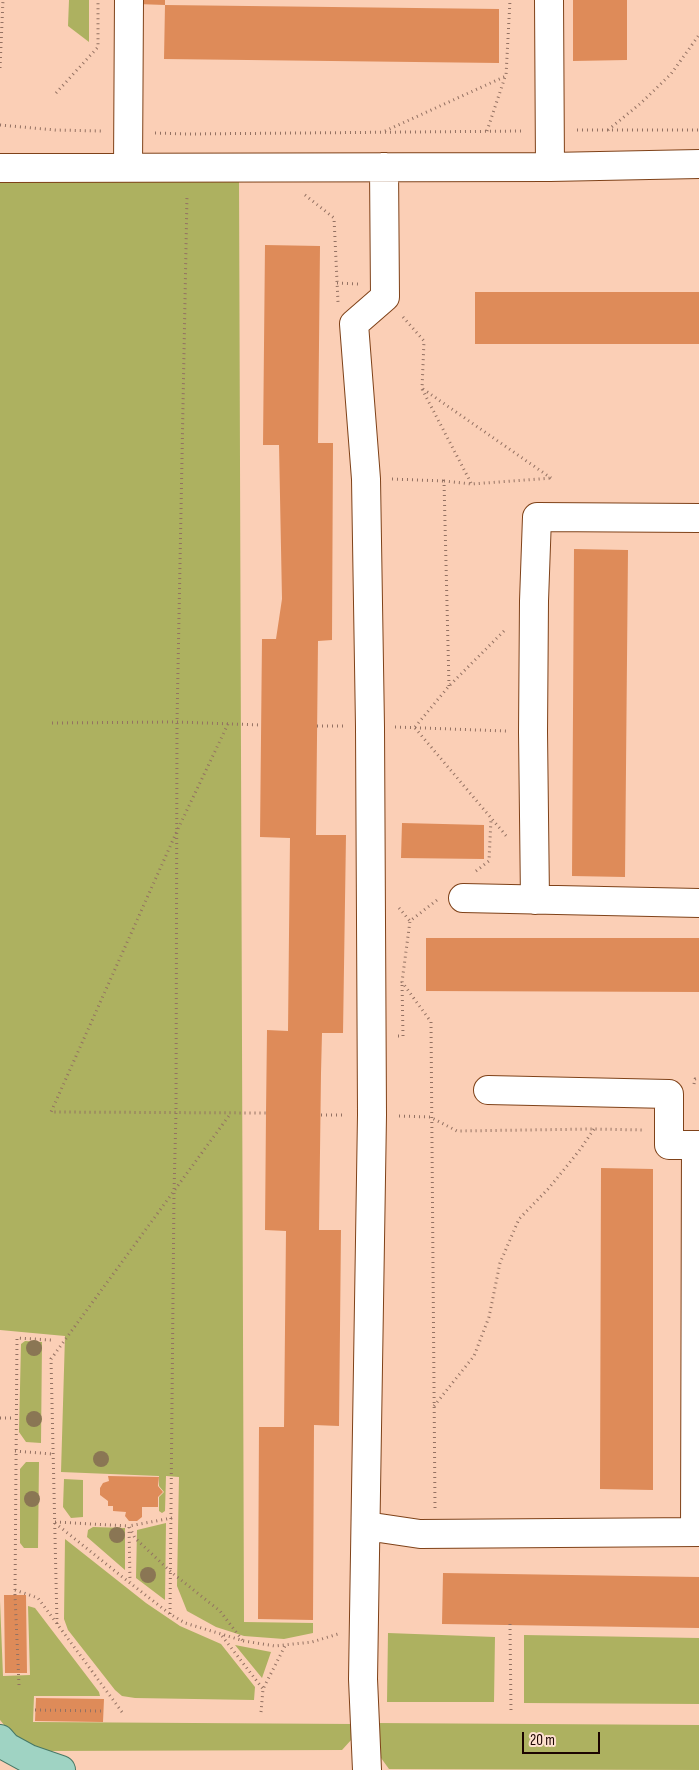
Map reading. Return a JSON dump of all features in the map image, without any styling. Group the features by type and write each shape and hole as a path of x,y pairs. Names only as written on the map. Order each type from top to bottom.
{"main road":[{"path":"0,1739 7,1747 29,1759 61,1770"}],"lane":[{"path":"128,168 129,0"},
{"path":"549,0 550,166"},
{"path":"0,168 699,164"},
{"path":"367,1770 363,1678 372,1115 370,727 366,479 354,324 385,297 384,167"},
{"path":"535,900 533,732 537,517 699,518"},
{"path":"452,897 699,902"},
{"path":"366,1526 420,1534 697,1532 698,1146 670,1145 669,1094 488,1090"}],"path":[{"path":"0,68 3,0"},
{"path":"56,93 98,47 98,0"},
{"path":"487,131 506,76 510,0"},
{"path":"607,130 641,103 671,74 699,35"},
{"path":"382,132 506,76"},
{"path":"0,125 55,130 188,134 699,130"},
{"path":"170,1614 176,1112 177,722 188,134"},
{"path":"424,341 422,388 472,484"},
{"path":"366,479 444,481 472,484 552,478 422,388"},
{"path":"444,481 449,686"},
{"path":"415,727 449,686 534,601"},
{"path":"52,723 177,722 261,724"},
{"path":"228,724 177,831 51,1112 266,1113"},
{"path":"415,727 533,732"},
{"path":"415,727 535,870"},
{"path":"473,873 489,861 492,818"},
{"path":"420,1534 435,1511 430,1117 431,1022 402,982 410,921 452,897"},
{"path":"57,1624 51,1359 231,1113"},
{"path":"404,1116 430,1117 456,1131 594,1129 669,1131"},
{"path":"434,1406 474,1356 489,1318 500,1263 519,1219 555,1181 594,1129"},
{"path":"19,1685 15,1590 16,1338 51,1340"},
{"path":"0,1418 15,1418"},
{"path":"15,1451 52,1454"},
{"path":"55,1522 129,1526 172,1518"},
{"path":"55,1522 130,1583 170,1614 185,1623 244,1641 275,1646 312,1642 347,1631"},
{"path":"129,1526 135,1538 172,1572 220,1611 244,1641"},
{"path":"129,1526 130,1583"},
{"path":"15,1590 38,1598 122,1712"},
{"path":"510,1624 511,1713"},
{"path":"221,1635 263,1689"},
{"path":"261,1712 263,1689 285,1646"},
{"path":"35,1710 104,1711"}],"green space":[{"path":"69,0 89,0 89,42 68,26"},
{"path":"239,174 244,1622 313,1623 313,1633 284,1639 244,1636 216,1627 187,1611 177,1586 179,1477 166,1476 165,1511 162,1513 159,1511 159,1497 164,1492 159,1486 159,1476 61,1472 65,1336 0,1330 0,175"},
{"path":"25,1341 42,1342 41,1443 26,1442 19,1432 21,1344"},
{"path":"26,1462 39,1462 38,1548 24,1548 20,1543 20,1469"},
{"path":"64,1479 83,1480 83,1517 71,1518 63,1507"},
{"path":"166,1523 165,1600 136,1578 137,1530"},
{"path":"93,1527 125,1528 125,1570 87,1537 88,1530"},
{"path":"65,1539 146,1603 180,1626 221,1644 255,1687 254,1700 135,1698 122,1696 115,1690 68,1630 64,1619"},
{"path":"0,1601 3,1676 30,1675 28,1606 35,1608 99,1692 100,1696 34,1696 33,1722 353,1724 352,1739 342,1750 45,1751 35,1749 15,1738 0,1720"},
{"path":"388,1633 495,1637 494,1702 387,1702"},
{"path":"524,1635 699,1638 699,1704 524,1703"},
{"path":"235,1645 271,1652 262,1678"},
{"path":"374,1723 699,1725 699,1770 389,1769 381,1758 376,1746"}],"building":[{"path":"137,0 165,0 165,5 137,4"},
{"path":"573,0 627,0 627,60 573,61"},
{"path":"165,5 499,9 499,63 164,59"},
{"path":"265,245 320,246 318,443 333,443 332,640 318,641 316,835 346,835 343,1033 322,1033 319,1230 341,1230 339,1426 314,1425 313,1620 258,1619 259,1427 284,1427 286,1231 265,1230 266,1113 267,1030 288,1031 290,838 260,837 262,639 276,639 282,599 279,445 263,445"},
{"path":"475,292 699,292 699,344 475,344"},
{"path":"574,549 628,550 625,877 572,876"},
{"path":"402,823 484,825 484,859 401,858"},
{"path":"426,938 699,938 699,992 426,991"},
{"path":"601,1168 653,1169 653,1490 600,1489"},
{"path":"108,1476 159,1477 158,1486 163,1492 158,1497 158,1507 142,1507 142,1517 137,1521 129,1521 125,1516 126,1512 113,1511 113,1506 108,1506 108,1501 100,1495 100,1488 103,1483 109,1481"},
{"path":"443,1573 699,1577 699,1628 442,1624"},
{"path":"4,1595 26,1595 27,1673 5,1673"},
{"path":"36,1698 104,1699 103,1722 35,1721"}]}
